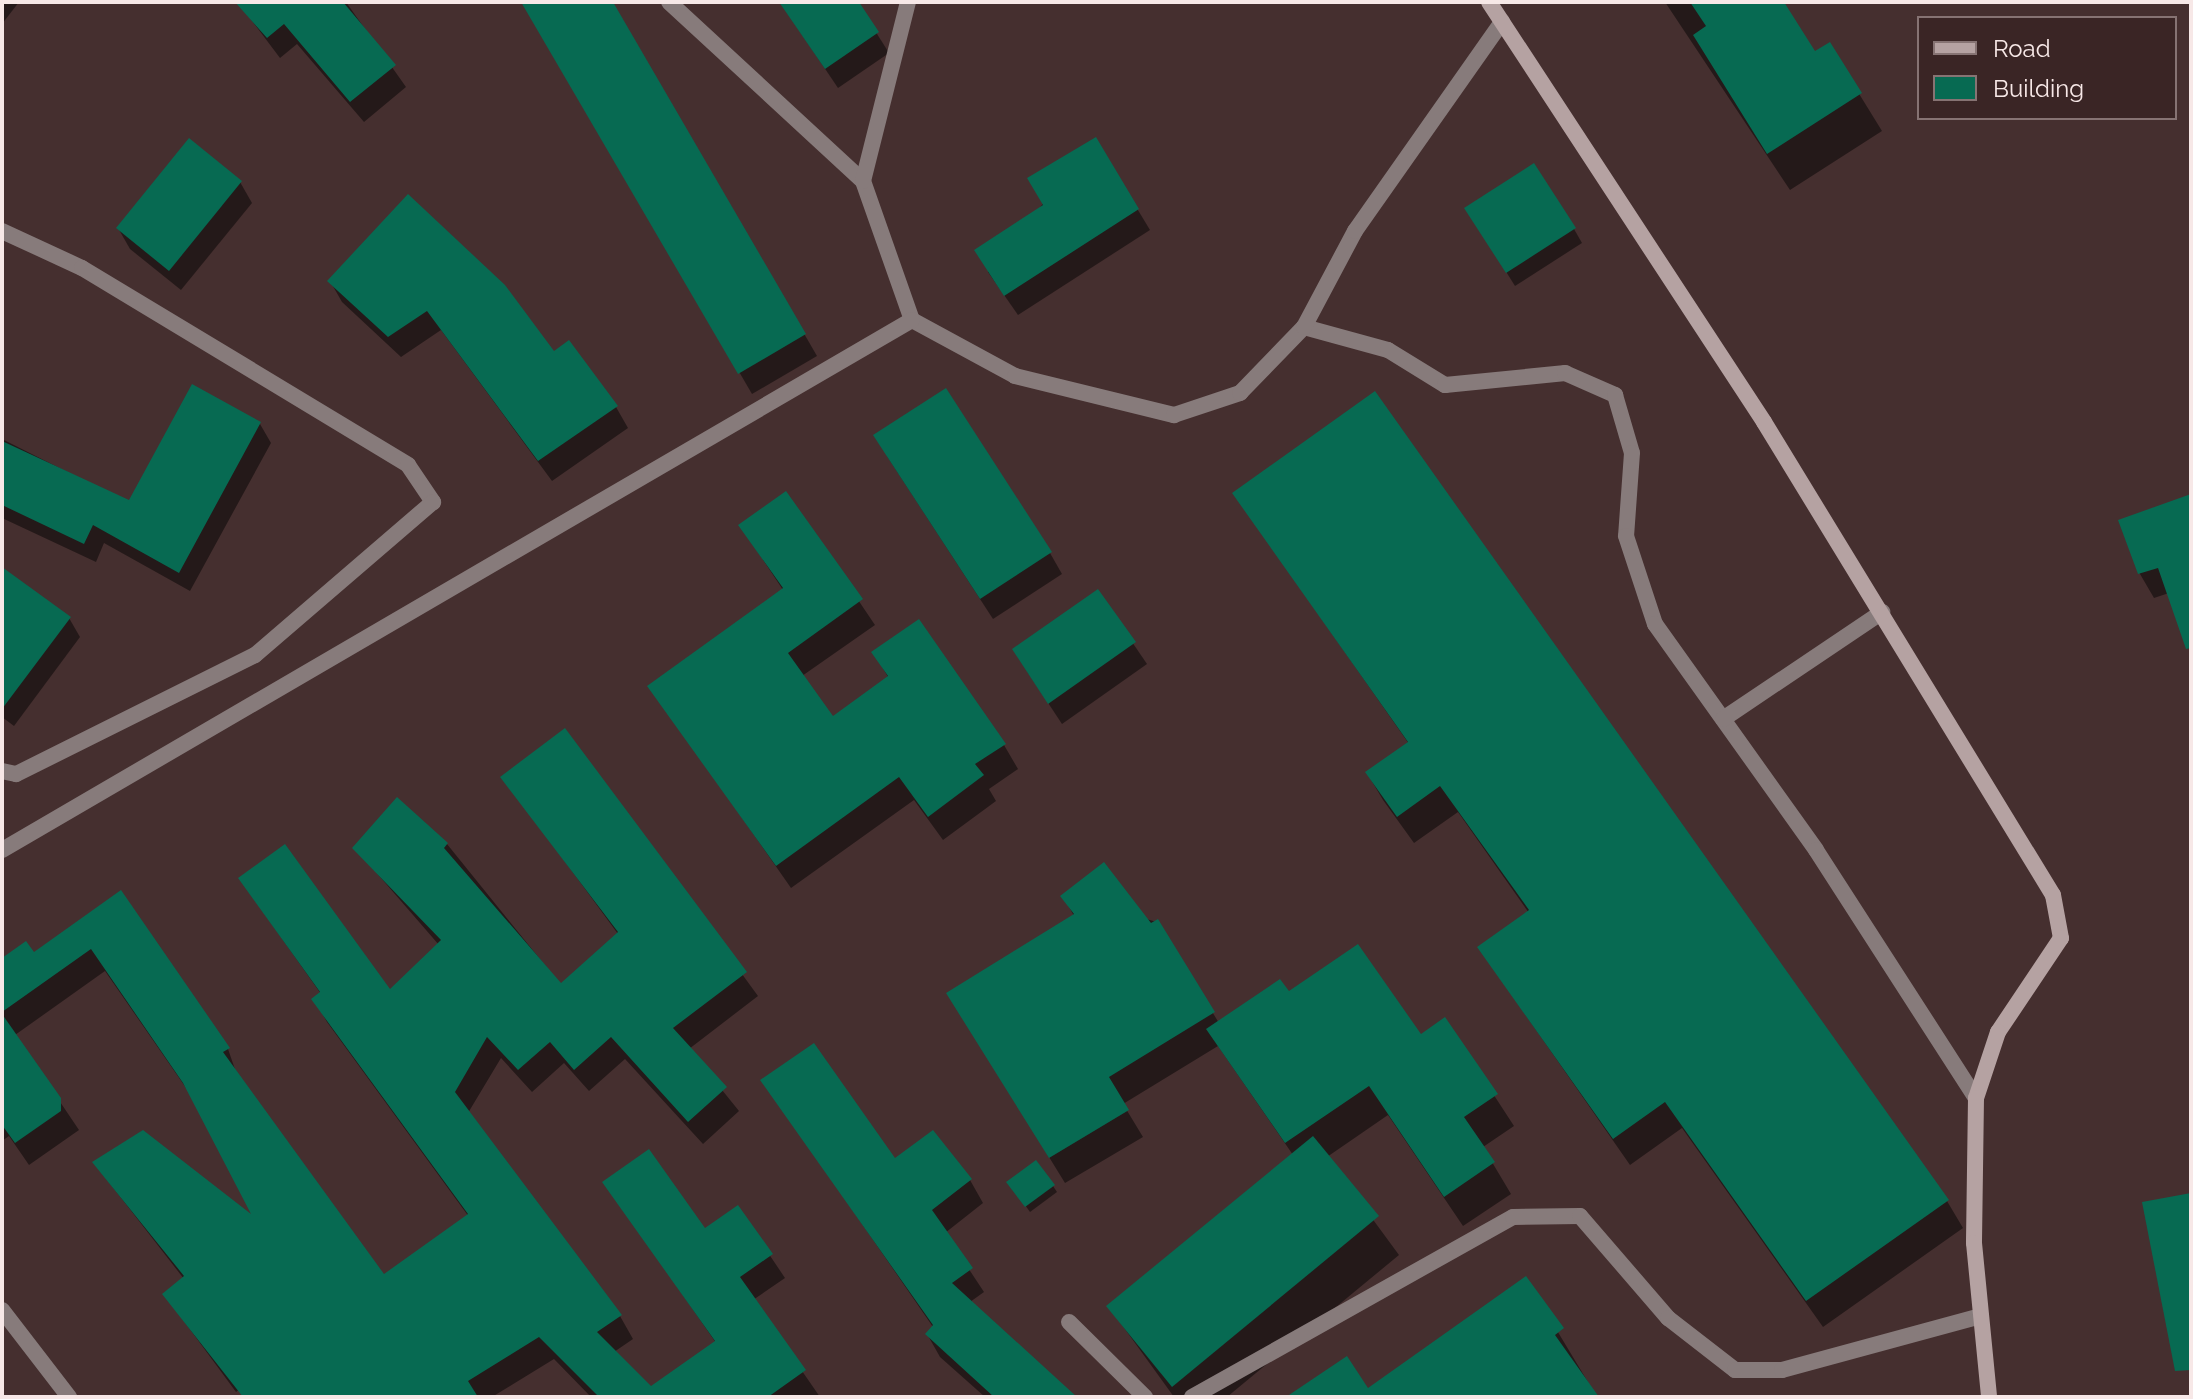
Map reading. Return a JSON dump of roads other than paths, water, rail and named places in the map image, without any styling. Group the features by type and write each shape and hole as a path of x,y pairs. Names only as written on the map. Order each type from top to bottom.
{"street":[{"path":"669,2 863,181 912,320 1015,376 1174,415 1240,393 1304,327 1355,231 1502,22"},
{"path":"863,181 907,32 908,2"},
{"path":"1489,2 1882,612 2053,895 2061,922 2053,957 1998,1032 1976,1098 1981,1316 1989,1397"},
{"path":"2,231 82,268 408,465 433,502 255,655 16,774 2,771"},
{"path":"2,850 912,320"},
{"path":"1304,327 1388,350 1445,385 1565,373 1615,395 1632,453 1626,536 1655,624 1723,719 1976,1098"},
{"path":"1723,719 1882,612"},
{"path":"1192,1397 1513,1217 1580,1216 1668,1318 1735,1370 1782,1370 1981,1316"},
{"path":"2,1310 69,1397"},
{"path":"1069,1322 1145,1397"}]}
